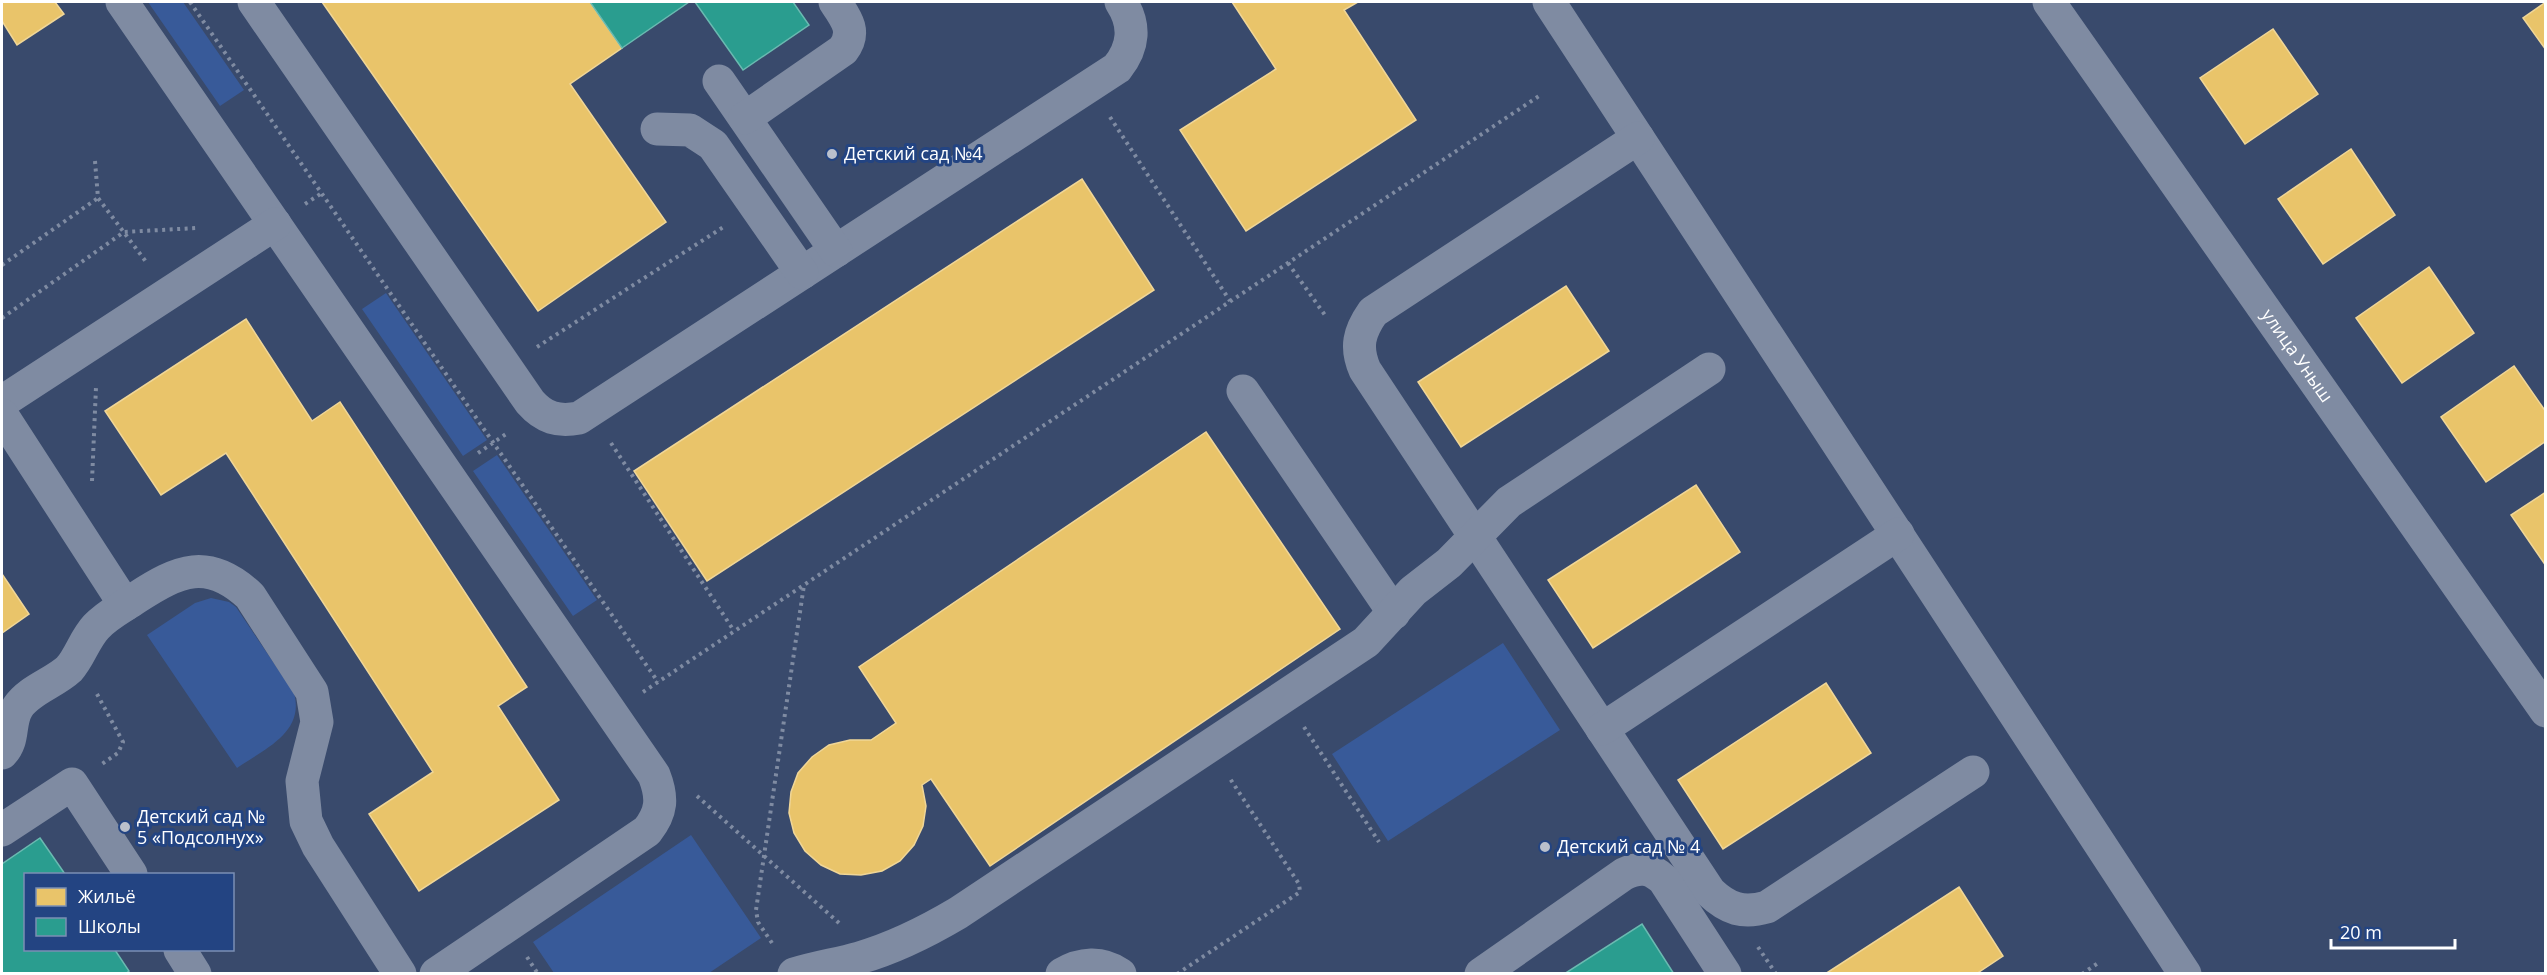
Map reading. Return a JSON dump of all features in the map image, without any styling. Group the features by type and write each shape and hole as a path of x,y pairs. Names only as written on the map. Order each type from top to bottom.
{"street":[{"path":"122,2 654,776 661,793 657,819 647,831 436,974"},
{"path":"254,2 506,367 539,411 549,417 569,420 590,411 1117,68 1127,56 1131,41 1131,25 1120,2"},
{"path":"745,118 843,50 848,44 851,34 849,22 835,2"},
{"path":"1549,2 2185,974"},
{"name":"улица Уныш","path":"2049,2 2546,711"},
{"path":"719,81 836,251"},
{"path":"657,129 681,128 707,139 802,273"},
{"path":"1638,138 1374,312 1362,328 1358,342 1359,357 1365,370 1710,892 1724,905 1745,911 1767,907 1973,772"},
{"path":"2,402 275,224"},
{"path":"794,974 843,968 921,934 958,913 1366,642 1413,591 1449,563 1474,536 1520,494 1709,369"},
{"path":"1243,391 1394,613"},
{"path":"2,415 125,605"},
{"path":"1602,729 1898,534"},
{"path":"2,753 9,743 15,712 23,701 66,672 96,627 168,577 186,571 218,574 236,584 250,596 312,692 317,722 302,781 306,821 318,846 400,974"},
{"path":"2,830 72,784 130,873"},
{"path":"1481,974 1624,874 1635,869 1646,869 1655,872 1665,880 1725,974"},
{"path":"181,951 195,974"},
{"path":"1062,974 1088,964 1101,965 1120,974"}],"path":[{"path":"190,2 658,682"},
{"path":"1090,86 1230,301"},
{"path":"611,713 1539,96"},
{"path":"95,160 98,198 170,292"},
{"path":"2,265 98,198"},
{"path":"506,367 756,207"},
{"path":"2,318 124,232 205,228"},
{"path":"1288,263 1320,311 1358,342"},
{"path":"91,490 99,338"},
{"path":"447,474 539,411"},
{"path":"590,411 734,631"},
{"path":"774,946 762,928 756,910 804,585"},
{"path":"1284,696 1379,842"},
{"path":"72,784 121,750 123,742 106,710"},
{"path":"1177,974 1297,896 1301,889 1209,746"},
{"path":"688,788 873,954"},
{"path":"2082,974 2098,963"}],"shaded area":[{"path":"148,2 183,2 244,90 220,106"},
{"path":"386,293 487,440 463,456 362,309"},
{"path":"497,455 597,600 573,616 473,471"},
{"path":"211,598 229,602 236,607 294,693 296,707 294,719 288,729 270,746 237,768 147,635 195,603"},
{"path":"1503,643 1560,730 1388,841 1332,754"},
{"path":"691,835 761,938 709,973 554,973 533,942"}],"building: Жильё":[{"path":"2,2 55,2 64,14 17,45 2,21"},
{"path":"322,2 590,2 622,48 570,84 666,222 538,311"},
{"path":"1232,2 1358,2 1344,10 1416,120 1246,231 1180,130 1276,69"},
{"path":"2546,2 2546,50 2523,18"},
{"path":"2273,29 2318,94 2245,144 2200,78"},
{"path":"2351,149 2395,215 2323,264 2278,199"},
{"path":"1082,179 1154,290 707,581 634,471"},
{"path":"2429,267 2474,333 2402,383 2356,318"},
{"path":"1566,286 1609,351 1461,447 1418,382"},
{"path":"246,319 312,421 340,402 527,687 498,706 559,800 419,891 369,814 433,772 226,453 161,495 105,411"},
{"path":"2514,366 2546,412 2546,441 2486,482 2441,417"},
{"path":"1206,432 1340,629 990,866 931,779 922,785 926,806 923,826 914,845 900,861 882,871 861,875 840,874 821,865 805,851 794,833 789,813 791,792 798,773 812,757 829,745 850,740 871,740 896,723 859,667"},
{"path":"1696,485 1740,552 1593,648 1548,580"},
{"path":"2546,492 2546,566 2511,515"},
{"path":"2,574 29,614 2,633"},
{"path":"1826,683 1871,753 1723,849 1678,780"},
{"path":"1959,887 2003,956 1976,974 1825,974"}],"building: Школы":[{"path":"590,2 689,2 622,48"},
{"path":"695,2 793,2 809,25 743,70"},
{"path":"40,838 64,873 24,873 24,951 116,951 129,971 125,974 2,974 2,864"},
{"path":"1642,924 1674,974 1564,974"}],"place":[{"name":"Детский сад №4","path":"832,154"},
{"name":"Детский сад № 5 «Подсолнух»","path":"125,827"},
{"name":"Детский сад № 4","path":"1545,847"}]}
